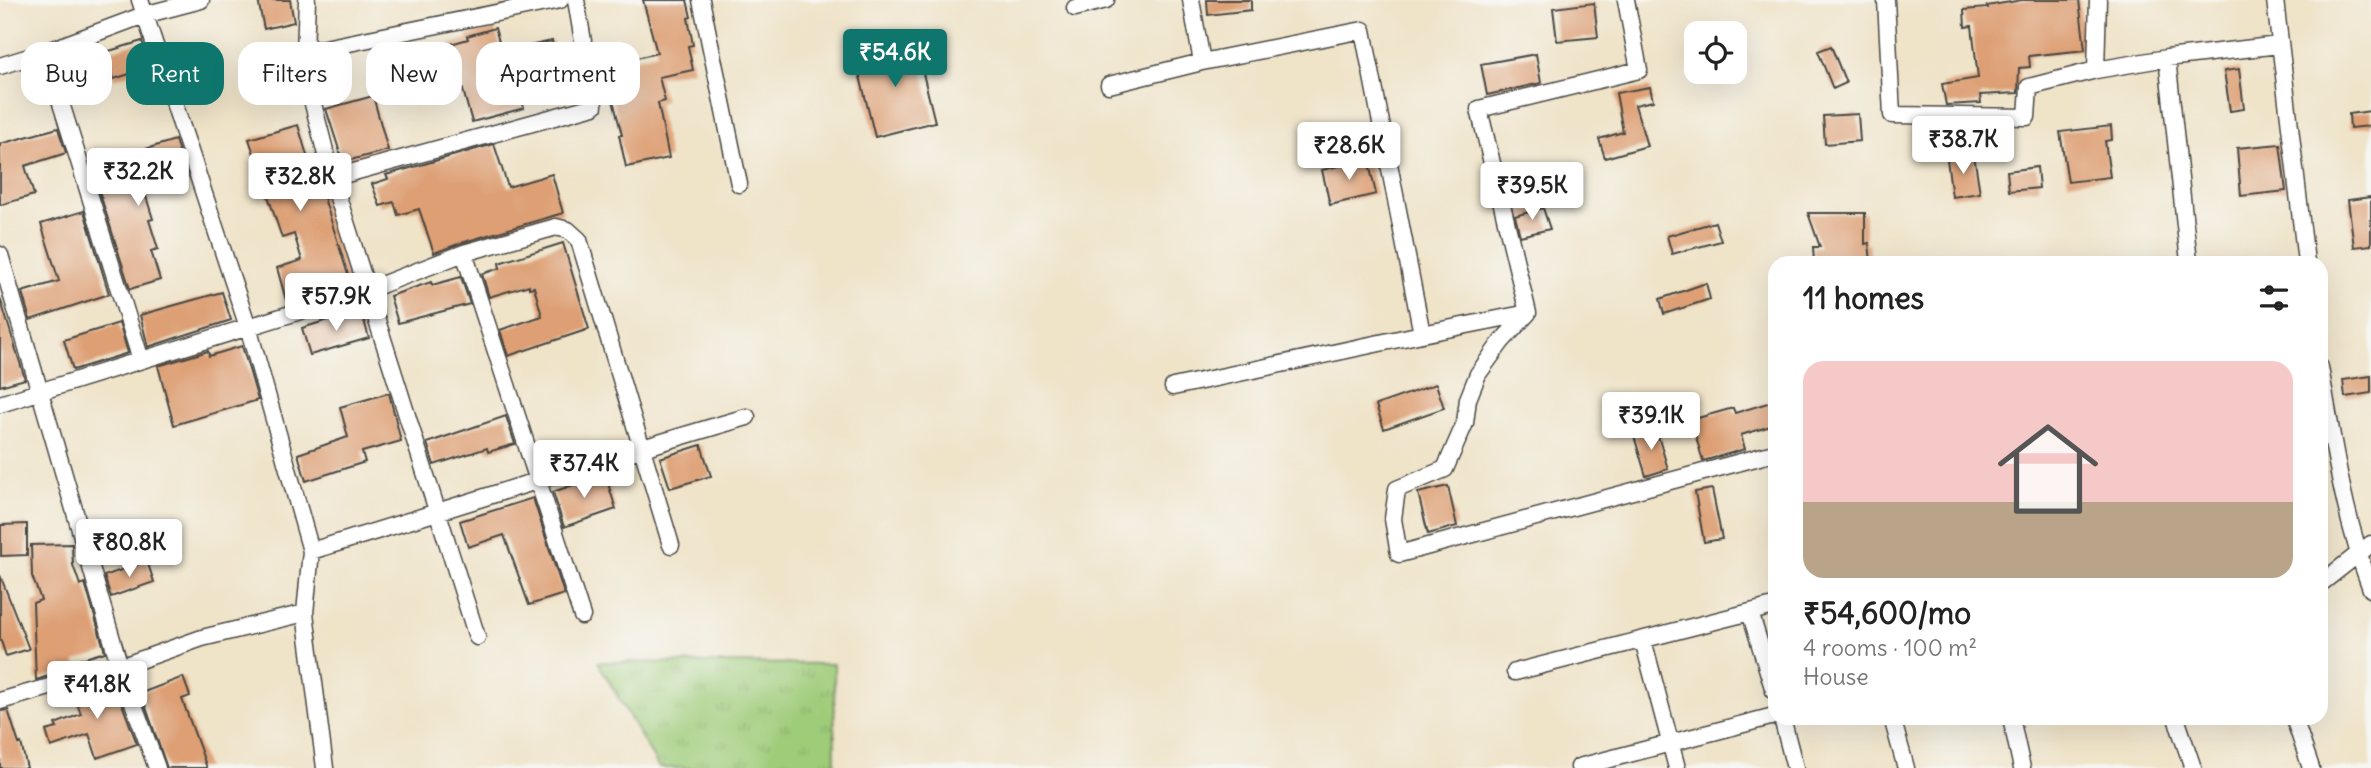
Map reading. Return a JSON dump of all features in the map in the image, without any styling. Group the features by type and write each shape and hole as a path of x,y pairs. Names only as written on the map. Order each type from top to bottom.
{"street":[{"path":"67,42 142,8 201,0"},
{"path":"305,42 307,0"},
{"path":"352,42 560,0"},
{"path":"332,178 594,106 576,0"},
{"path":"701,0 739,184"},
{"path":"1075,8 1106,0"},
{"path":"1191,0 1202,62"},
{"path":"1528,313 1479,109 1639,70 1626,0"},
{"path":"1886,0 1892,115 2027,117 2029,87 2096,70 2167,58 2279,45"},
{"path":"2096,70 2098,0"},
{"path":"2275,0 2305,256"},
{"path":"142,8 248,327 311,551 305,613 325,768"},
{"path":"1109,85 1202,62 1363,30 1422,334"},
{"path":"2167,58 2188,256"},
{"path":"0,66 21,59"},
{"path":"62,105 141,360"},
{"path":"314,105 332,178 477,637"},
{"path":"0,404 368,290 464,253 556,227 568,230 579,240 671,545"},
{"path":"464,253 582,616"},
{"path":"0,255 120,667 158,768"},
{"path":"1172,387 1528,313"},
{"path":"1528,313 1502,341 1478,374 1468,399 1465,423 1445,469 1397,489 1393,519 1399,554 1768,455"},
{"path":"311,551 641,447 747,417"},
{"path":"2329,467 2371,589"},
{"path":"2328,578 2371,544"},
{"path":"1515,672 1768,608"},
{"path":"1750,612 1768,671"},
{"path":"0,701 120,667 202,638 305,613"},
{"path":"1643,640 1677,768"},
{"path":"1579,767 1768,718"},
{"path":"1784,725 1795,768"},
{"path":"1894,725 1906,768"},
{"path":"2013,725 2022,768"},
{"path":"2178,725 2193,768"},
{"path":"2296,725 2311,768"}],"green space":[{"path":"598,662 834,664 835,768 659,768"}],"building":[{"path":"258,0 290,0 294,22 264,29"},
{"path":"643,0 687,0 693,45 688,46 693,70 659,77 665,101 658,103 669,158 626,167 614,105 640,105 640,57 657,53"},
{"path":"1207,0 1251,0 1251,10 1208,15"},
{"path":"2022,0 2079,0 2085,50 2029,56 2030,67 2019,68 2018,93 1980,95 1981,103 1946,105 1942,84 1978,78 1972,26 1965,27 1964,10 1988,8 1987,6"},
{"path":"1594,3 1598,37 1557,41 1553,8"},
{"path":"495,28 499,42 476,42 476,105 523,105 524,108 472,122 462,87 462,42 458,42 468,39 467,36"},
{"path":"915,41 935,122 875,137 855,56"},
{"path":"126,46 126,75 114,79 112,72 112,50"},
{"path":"1831,46 1846,83 1833,89 1818,51"},
{"path":"1536,54 1541,83 1487,95 1481,64"},
{"path":"2239,69 2244,109 2230,111 2224,71"},
{"path":"1650,87 1653,101 1635,105 1647,146 1605,158 1599,139 1623,132 1616,93"},
{"path":"366,98 366,105 376,105 388,150 343,162 326,109 352,105 352,102"},
{"path":"2371,111 2371,126 2350,128 2349,114"},
{"path":"1858,114 1860,141 1825,144 1823,116"},
{"path":"298,125 313,176 320,174 327,197 324,198 350,281 286,300 277,268 302,260 294,234 282,238 249,139"},
{"path":"2111,126 2112,140 2105,141 2110,177 2068,182 2060,132"},
{"path":"58,128 66,153 25,166 34,195 0,205 0,144"},
{"path":"175,140 187,177 144,190 158,249 151,251 160,280 130,289 95,178 137,165 133,153"},
{"path":"494,144 508,187 552,174 563,213 434,253 419,209 398,215 394,202 380,206 372,184 388,179 386,175"},
{"path":"2280,144 2286,191 2241,196 2237,148"},
{"path":"1974,155 1980,193 1952,197 1947,159"},
{"path":"1368,159 1376,194 1330,205 1322,170"},
{"path":"2037,167 2039,188 2009,191 2007,171"},
{"path":"2371,197 2371,245 2354,247 2348,200"},
{"path":"1543,208 1550,229 1520,236 1515,216"},
{"path":"84,211 109,294 30,320 22,292 59,281 41,224"},
{"path":"1808,213 1865,213 1865,244 1869,243 1870,256 1814,256 1813,247 1820,247"},
{"path":"1715,222 1721,241 1672,254 1667,236"},
{"path":"563,243 589,329 508,356 500,330 542,316 534,287 529,288 529,285 489,297 482,274 500,268 499,263"},
{"path":"461,277 470,304 398,323 390,296 431,282 432,285"},
{"path":"1706,283 1710,299 1664,314 1660,299"},
{"path":"222,292 231,320 148,347 140,315"},
{"path":"0,298 25,379 0,386"},
{"path":"361,310 369,338 310,355 302,328"},
{"path":"119,323 128,353 73,370 64,340"},
{"path":"242,346 258,400 174,425 158,366 208,351 209,356"},
{"path":"2371,376 2371,393 2345,397 2343,380"},
{"path":"1436,384 1444,408 1384,429 1376,405"},
{"path":"389,393 401,441 362,452 365,462 306,481 298,454 348,437 340,407"},
{"path":"1768,403 1768,427 1741,435 1745,449 1703,461 1691,420 1733,408 1735,413"},
{"path":"506,416 515,444 488,452 487,448 434,465 427,443"},
{"path":"1656,429 1668,469 1646,476 1634,436"},
{"path":"701,445 711,476 670,488 660,458"},
{"path":"605,474 616,509 564,527 553,492"},
{"path":"1448,486 1457,526 1428,534 1418,493"},
{"path":"1712,489 1722,539 1704,542 1695,492"},
{"path":"533,498 564,594 529,605 504,535 468,547 460,521"},
{"path":"27,524 27,555 1,556 1,525"},
{"path":"72,544 73,565 80,585 85,583 105,652 75,661 77,667 36,680 33,603 41,600 32,576 31,545"},
{"path":"147,561 154,582 111,597 104,576"},
{"path":"0,575 29,649 6,656 0,638"},
{"path":"183,677 190,696 182,699 207,768 167,768 141,693"},
{"path":"113,680 137,744 97,758 89,734 51,747 46,731 57,728 55,724 81,714 73,692"},
{"path":"8,710 27,768 0,768 0,711"}]}
